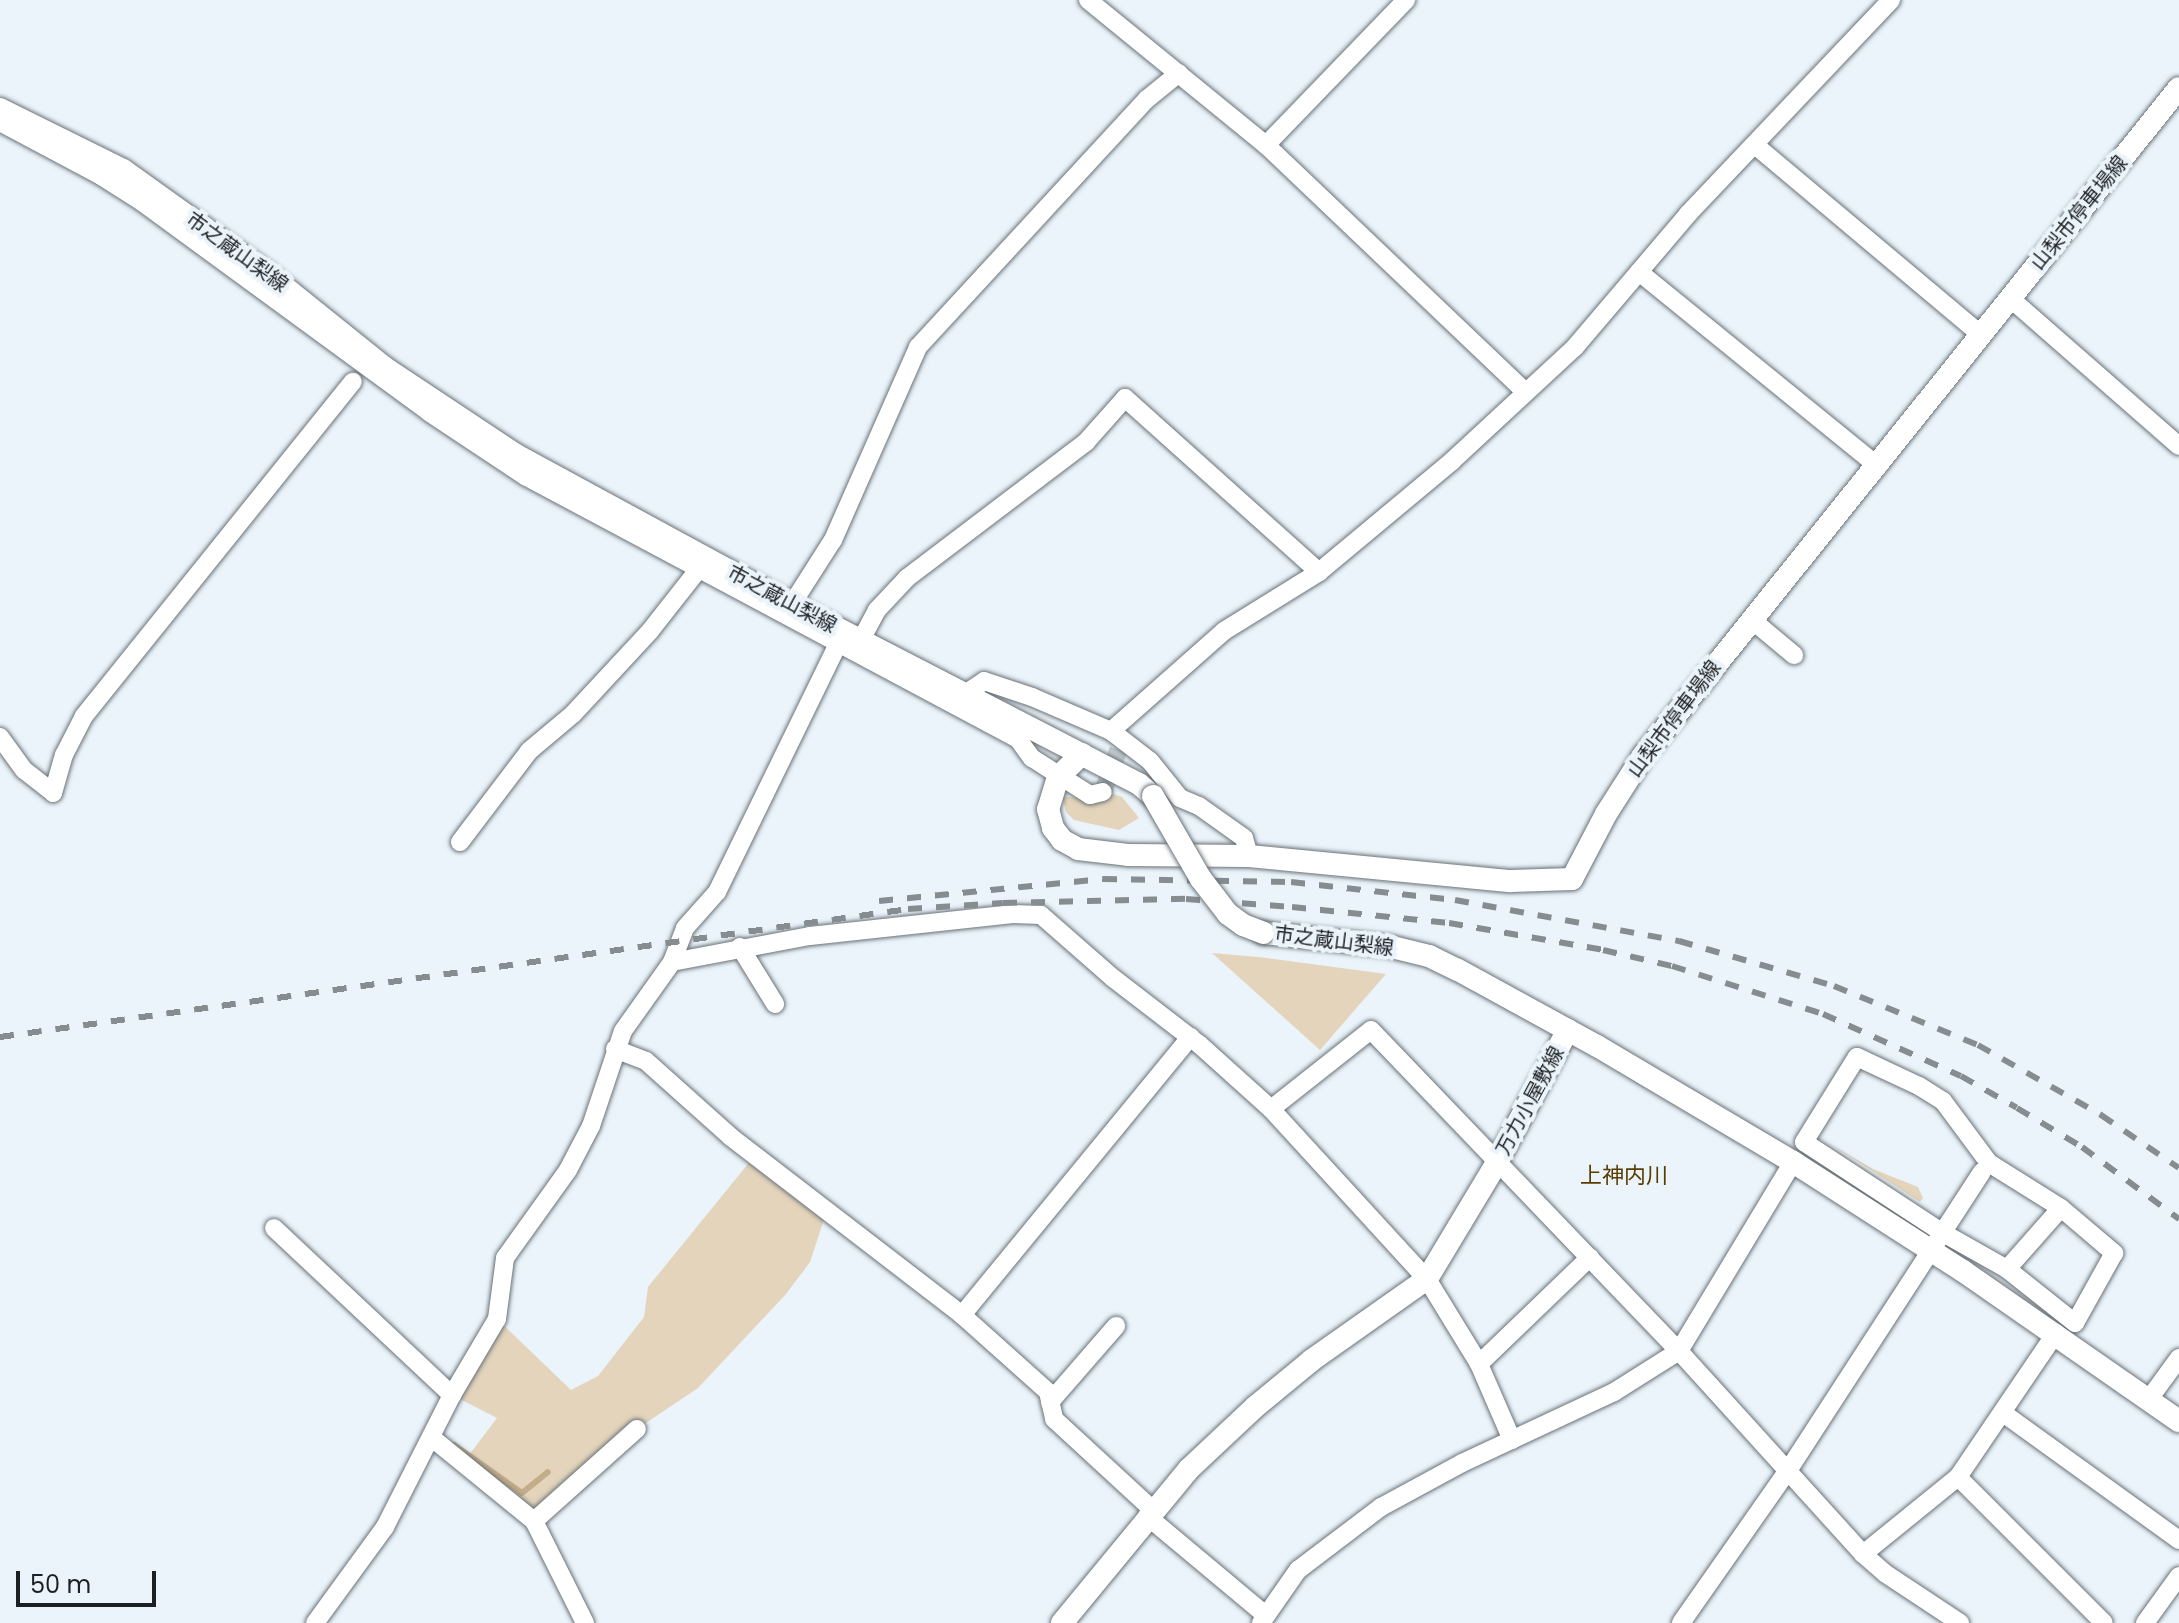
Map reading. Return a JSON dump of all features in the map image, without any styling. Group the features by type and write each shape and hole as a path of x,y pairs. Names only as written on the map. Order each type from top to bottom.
{"main road":[{"name":"山梨市停車場線","path":"1058,777 1049,798 1049,818 1068,846 1100,853 1249,856 1511,881 1572,879 1606,814 1643,756 2179,88"},
{"name":"市之蔵山梨線","path":"0,109 123,170 268,274 385,368 516,455 703,564 792,604 847,639 965,694 1139,784 1153,796 1201,879 1228,914 1243,925 1264,933 1388,946 1429,956 1568,1030"},
{"path":"1058,777 1082,754"},
{"name":"万力小屋敷線","path":"1062,1623 1189,1469 1255,1407 1312,1360 1427,1279 1496,1164 1568,1030 1793,1162 1938,1242 2056,1333 2179,1421"}],"street":[{"path":"1088,0 1266,145 1525,392"},
{"path":"1266,145 1406,0"},
{"path":"1111,731 1224,631 1319,572 1452,461 1575,347 1688,214 1756,146 1891,0"},
{"path":"792,604 833,540 918,347 1147,99 1179,73"},
{"path":"0,122 101,176 142,202 484,450 847,639 1018,739 1032,758 1058,777 1090,795 1103,792"},
{"path":"1756,146 1981,335"},
{"path":"1639,272 1878,466"},
{"path":"2011,299 2179,446"},
{"path":"0,737 24,770 53,793 64,755 84,716 353,382"},
{"path":"315,1623 385,1527 452,1395 497,1319 505,1258 568,1170 591,1126 623,1031 672,962 685,928 717,892 847,639 907,578 1086,442 1125,398 1319,572"},
{"path":"460,842 529,751 573,714 602,683 650,631 703,564"},
{"path":"1752,620 1794,655"},
{"path":"965,694 984,681 1032,697 1111,731 1150,761 1180,798 1199,806 1244,838 1249,856"},
{"path":"672,962 740,947 1013,914 1041,915 1113,978 1190,1037 1271,1109 1427,1279 1479,1364 1512,1440"},
{"path":"740,947 775,1004"},
{"path":"1271,1109 1371,1030 1496,1164 1679,1351 1863,1554 1886,1574 1960,1623"},
{"path":"962,1315 1190,1037"},
{"path":"615,1049 646,1061 731,1137 962,1315 1048,1392 1054,1419 1263,1618 1298,1570 1381,1507 1614,1392 1679,1351 1793,1162"},
{"path":"1857,1057 1919,1086 1943,1101 1989,1163 2061,1208 2114,1253 2075,1323 2007,1269 1938,1242 1804,1142 1857,1057"},
{"path":"1681,1623 1789,1469 1982,1172"},
{"path":"2007,1269 2061,1208"},
{"path":"274,1228 452,1395"},
{"path":"1479,1364 1590,1257"},
{"path":"1050,1402 1116,1326"},
{"path":"1863,1554 1958,1477 2056,1333"},
{"path":"2149,1399 2179,1358"},
{"path":"2003,1413 2179,1540"},
{"path":"534,1521 637,1429"},
{"path":"432,1438 534,1521 585,1623"},
{"path":"1958,1477 2104,1623"},
{"path":"2145,1623 2179,1576"}],"shaded area":[{"path":"1110,793 1122,797 1139,818 1119,830 1074,820 1066,812 1062,796 1101,801"},
{"path":"1212,953 1258,957 1386,974 1320,1050"},
{"path":"1829,1143 1873,1169 1918,1187 1923,1198 1920,1202"},
{"path":"756,1154 827,1210 810,1262 786,1294 698,1388 637,1429 534,1521 463,1463 497,1418 452,1395 497,1319 571,1390 598,1376 644,1317 648,1287"}],"waterway":[{"path":"454,1445 522,1493 548,1472"}],"tunnel":[{"path":"1103,792 1122,740"}],"railway":[{"path":"879,901 1103,879 1291,882 1455,900 1679,941 1834,986 1978,1045 2101,1115 2179,1168"},
{"path":"0,1037 908,909 1003,903 1186,899 1292,907 1449,923 1603,950 1672,966 1823,1014 1961,1076 2017,1108 2082,1147 2179,1219"}],"district":[{"name":"上神内川","path":"1624,1176"}]}
